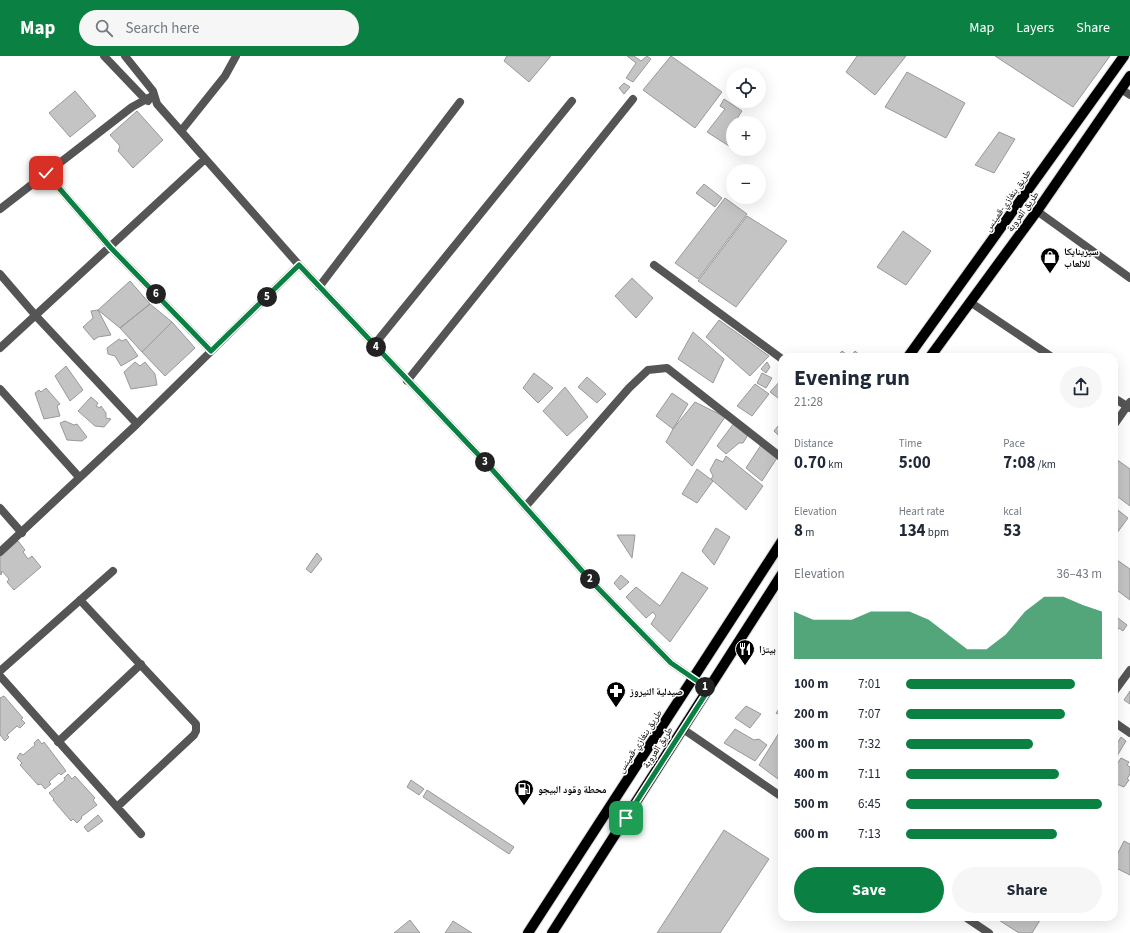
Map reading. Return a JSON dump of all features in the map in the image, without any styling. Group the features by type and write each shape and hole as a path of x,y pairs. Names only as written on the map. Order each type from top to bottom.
{"main road":[{"name":"طريق بنغازي-قمينس","path":"911,353 1124,56"},
{"name":"طريق العروبة","path":"933,353 1037,211 1130,76"},
{"name":"طريق بنغازي-قمينس","path":"528,933 778,547"},
{"name":"طريق العروبة","path":"552,933 778,580"}],"street":[{"path":"104,56 145,99 157,104"},
{"path":"181,131 225,76 236,56"},
{"path":"120,72 127,59 153,91 157,104 319,287 489,466 591,581 666,658 693,679 709,689"},
{"path":"1121,89 1130,95"},
{"path":"0,208 132,107 154,95"},
{"path":"407,381 632,99"},
{"path":"374,345 572,101"},
{"path":"319,287 460,102"},
{"path":"0,348 111,248 205,159"},
{"path":"46,173 111,248 211,351"},
{"path":"1037,211 1130,278"},
{"path":"0,552 137,424 299,265"},
{"path":"654,265 778,356"},
{"path":"0,274 36,316 137,424"},
{"path":"970,302 1046,353"},
{"path":"525,507 619,399 648,370 667,368 778,455"},
{"path":"0,389 79,477"},
{"path":"1118,400 1129,405 1118,420"},
{"path":"0,508 22,533"},
{"path":"0,671 113,571"},
{"path":"80,600 196,724 196,731 117,807"},
{"path":"58,742 141,664"},
{"path":"1118,686 1130,670"},
{"path":"0,676 141,834"},
{"path":"1118,725 1130,733"},
{"path":"684,729 778,794"},
{"path":"971,921 989,933"}],"building":[{"path":"507,56 551,56 529,82 504,61"},
{"path":"627,56 634,56 641,61 647,56 651,59 633,82 626,78 636,63"},
{"path":"671,56 722,92 695,128 643,90"},
{"path":"857,56 906,56 875,95 846,72"},
{"path":"995,56 1110,56 1073,107"},
{"path":"907,72 965,103 946,138 885,107"},
{"path":"624,83 630,87 624,94 619,88"},
{"path":"75,91 96,116 70,137 49,113"},
{"path":"724,99 726,100 726,108 738,108 742,111 739,116 726,116 726,144 707,132 725,109 720,106"},
{"path":"137,111 163,140 133,168 118,151 120,146 110,135"},
{"path":"999,132 1015,139 994,173 975,165"},
{"path":"704,184 722,198 715,207 696,193"},
{"path":"725,198 726,204 733,204 747,214 698,279 675,263"},
{"path":"747,216 787,241 736,307 698,281"},
{"path":"903,231 931,251 906,285 877,267"},
{"path":"632,278 653,298 636,318 615,296"},
{"path":"130,281 150,304 120,328 98,310"},
{"path":"150,304 172,322 142,352 120,328"},
{"path":"98,310 111,335 98,337 94,340 83,327 93,318 91,311"},
{"path":"719,320 769,356 750,376 706,337"},
{"path":"172,322 195,348 165,376 142,352"},
{"path":"693,332 724,359 713,383 678,359"},
{"path":"119,339 122,341 126,339 138,356 121,366 115,356 108,354 107,348"},
{"path":"135,362 140,366 145,362 155,374 157,385 131,389 124,372"},
{"path":"767,362 770,367 766,373 761,369"},
{"path":"66,366 83,390 70,401 55,376"},
{"path":"534,373 553,388 538,403 523,388"},
{"path":"762,373 772,378 766,388 757,383"},
{"path":"587,377 606,394 597,403 578,387"},
{"path":"778,383 778,398 770,392"},
{"path":"755,384 769,394 752,416 737,406"},
{"path":"565,387 588,417 567,436 543,411"},
{"path":"46,388 60,404 57,406 60,416 44,419 35,393 39,390 41,392"},
{"path":"672,393 688,404 673,429 656,416"},
{"path":"91,397 98,403 96,406 100,408 101,406 106,413 106,418 111,419 104,427 95,426 78,411"},
{"path":"695,402 725,417 692,466 666,442 673,429"},
{"path":"65,421 74,425 77,424 87,437 82,441 67,440 60,423"},
{"path":"734,423 748,435 743,443 739,443 726,454 717,446"},
{"path":"778,426 778,435 774,431"},
{"path":"761,445 777,458 762,481 746,468"},
{"path":"726,456 763,486 746,510 711,479 713,476 710,470 716,459 723,462"},
{"path":"1118,460 1130,469 1130,506 1118,497"},
{"path":"697,469 713,481 697,503 682,494"},
{"path":"1118,510 1128,518 1118,532"},
{"path":"716,528 730,537 714,565 702,551"},
{"path":"617,535 635,535 632,558"},
{"path":"18,541 25,550 23,552 28,559 32,556 41,567 14,590 7,582 9,579 2,571 1,575 0,573 0,556"},
{"path":"317,553 322,559 311,573 306,569"},
{"path":"1118,561 1130,569 1130,600 1118,591"},
{"path":"682,572 708,588 670,642 651,624 656,616 653,612 646,618 626,597 636,587 660,606"},
{"path":"621,575 629,582 620,590 614,583"},
{"path":"1118,618 1127,625 1123,631 1119,628 1118,630"},
{"path":"1130,691 1130,704 1124,700"},
{"path":"4,696 23,718 21,719 25,723 20,728 17,726 7,735 9,737 5,741 0,735 0,698"},
{"path":"746,706 761,714 750,728 735,718"},
{"path":"735,729 754,740 759,739 767,745 755,761 724,743"},
{"path":"778,735 778,779 759,765"},
{"path":"1121,737 1126,741 1118,754 1118,742"},
{"path":"38,739 42,744 44,742 66,771 61,775 59,773 49,782 51,784 45,789 41,784 38,785 20,765 22,763 17,758 20,753 23,755 35,745 34,743"},
{"path":"1121,758 1129,762 1127,765 1130,767 1130,774 1127,779 1129,780 1124,787 1118,785 1118,763"},
{"path":"68,774 72,779 75,776 95,798 93,800 97,805 81,817 82,818 77,823 73,819 71,821 49,793 65,780 64,778"},
{"path":"411,780 424,789 419,795 407,787"},
{"path":"427,790 514,847 509,854 423,797"},
{"path":"98,815 103,821 88,832 84,827"},
{"path":"724,830 769,859 720,933 657,933"},
{"path":"1124,841 1130,844 1130,875 1118,869 1118,853"},
{"path":"410,920 420,933 394,933"},
{"path":"453,921 472,933 445,933"},
{"path":"1000,921 1040,921 1032,933 1019,933"}],"place":[{"name":"سيرينايكا للالعاب","path":"1050,274"},
{"name":"بيتزا","path":"745,666"},
{"name":"صيدلية النيروز","path":"616,708"},
{"name":"محطة وقود البيجو","path":"524,806"}],"route":[{"path":"46,173 111,248 211,351 299,265 407,381 489,466 591,581 671,663 709,689 626,818"}]}
